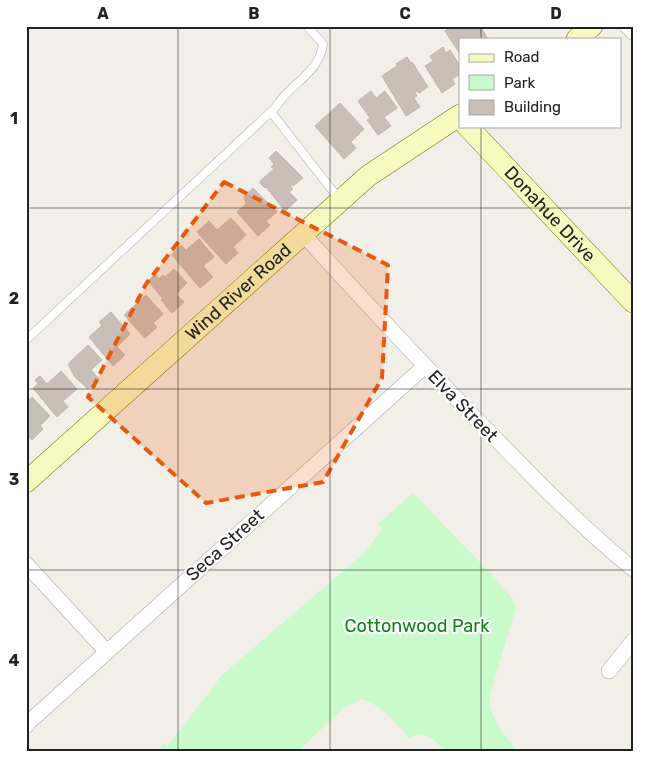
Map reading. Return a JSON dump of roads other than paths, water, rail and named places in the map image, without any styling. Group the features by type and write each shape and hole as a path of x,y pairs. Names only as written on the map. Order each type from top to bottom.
{"street":[{"path":"578,38 592,26"},
{"path":"627,26 633,32"},
{"name":"Wind River Road","path":"26,482 368,176 459,120"},
{"name":"Donahue Drive","path":"469,128 633,302"},
{"name":"Elva Street","path":"303,234 425,366 551,496 586,530 633,569"},
{"name":"Seca Street","path":"26,726 425,366"},
{"path":"26,564 107,652"},
{"path":"609,671 633,641"}],"lane":[{"path":"26,340 271,112 280,100 312,69 322,55 323,44 306,26"},
{"path":"271,112 341,200"}],"park label":[{"name":"Cottonwood Park","path":"417,626"}]}
